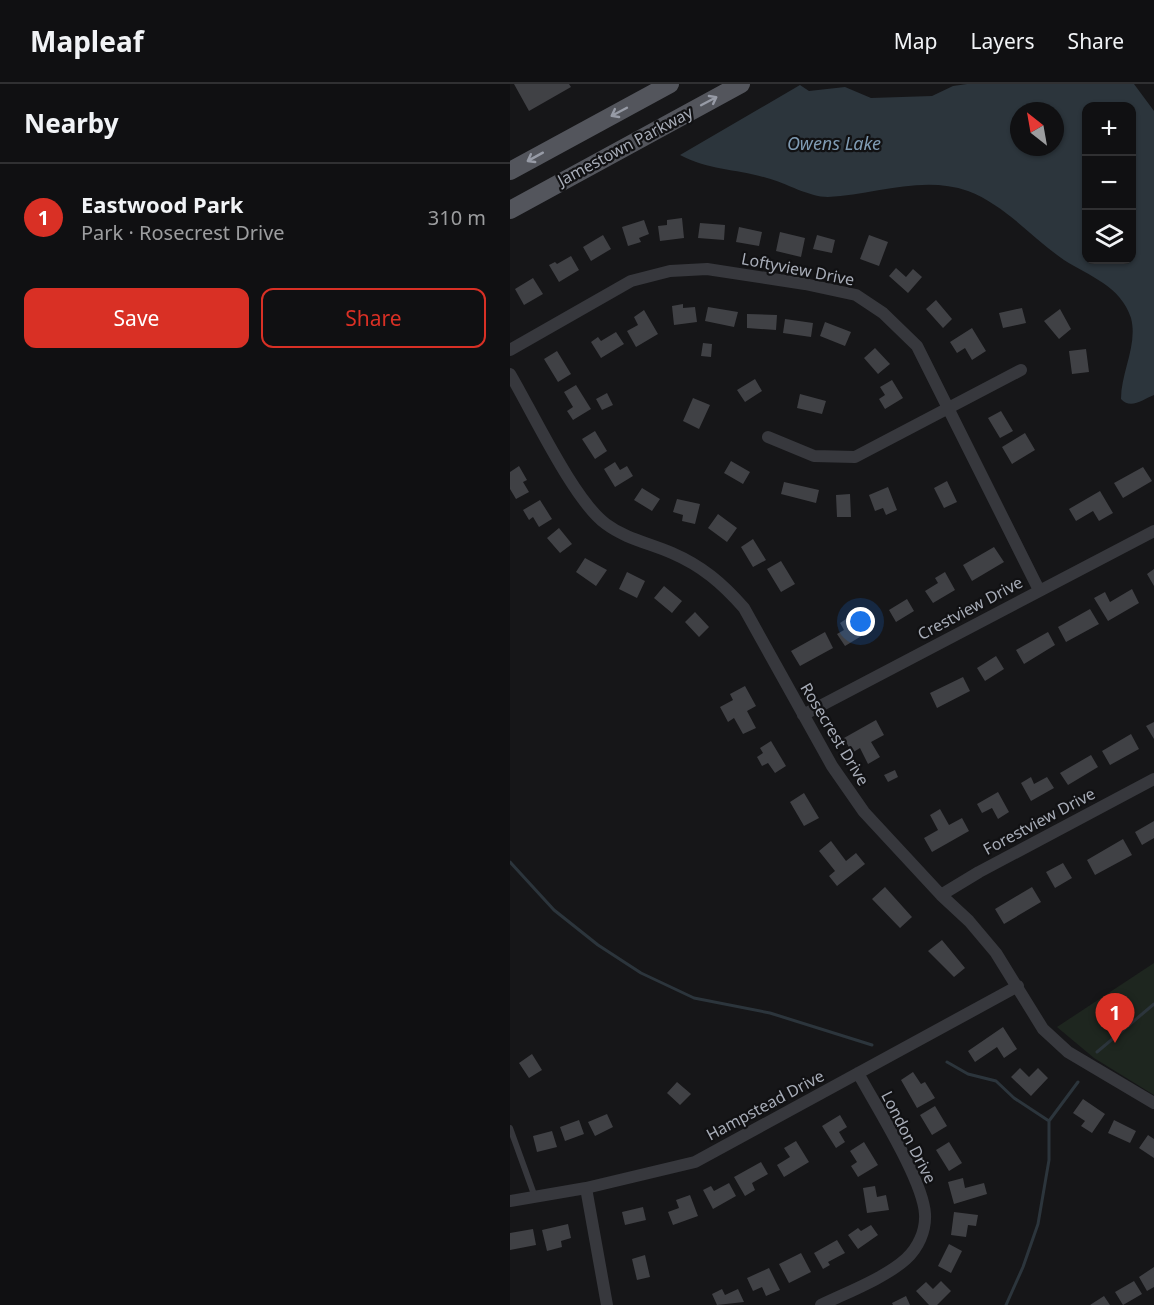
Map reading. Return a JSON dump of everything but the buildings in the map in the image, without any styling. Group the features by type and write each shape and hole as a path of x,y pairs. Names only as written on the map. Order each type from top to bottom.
{"main road":[{"name":"Jamestown Parkway","path":"510,171 670,84"},
{"name":"Jamestown Parkway","path":"510,210 741,84"}],"street":[{"name":"Loftyview Drive","path":"510,350 631,281 670,271 707,269 805,284 856,296 883,313 917,346 947,409 1006,519 1039,590"},
{"path":"768,437 814,456 855,457 1021,370"},
{"name":"Rosecrest Drive","path":"510,374 585,503 603,522 621,534 699,566 725,587 744,608 832,766 864,812 941,896 969,921 996,953 1043,1029 1068,1052 1154,1103"},
{"name":"Crestview Drive","path":"803,715 1154,531"},
{"name":"Forestview Drive","path":"941,896 980,872 1154,779"},
{"name":"Hampstead Drive","path":"510,1201 585,1188 695,1162 1018,986"},
{"name":"London Drive","path":"821,1305 905,1260 920,1240 924,1226 922,1199 900,1150 858,1073"},
{"path":"585,1188 608,1305"}],"lane":[{"path":"510,1128 535,1197"}],"shaded area":[{"path":"1154,963 1154,1095 1094,1058 1057,1027"}],"water":[{"name":"Owens Lake","path":"967,84 1134,84 1154,111 1154,395 1133,404 1121,399 1133,328 1131,318 1120,298 1103,283 1064,260 1006,213 981,197 951,187 916,185 828,197 805,192 767,178 712,166 680,155 800,85 809,91 845,87 871,98 932,96 953,86"}],"waterway":[{"path":"510,862 554,910 598,945 641,973 694,998 770,1013 872,1045"},
{"path":"1097,1052 1154,1004"},
{"path":"947,1062 968,1074 996,1081 1014,1098 1049,1121"},
{"path":"1006,1305 1023,1267 1038,1224 1049,1160 1049,1121 1078,1082"}],"place":[{"name":"Eastwood Park","path":"1115,1043"}]}
